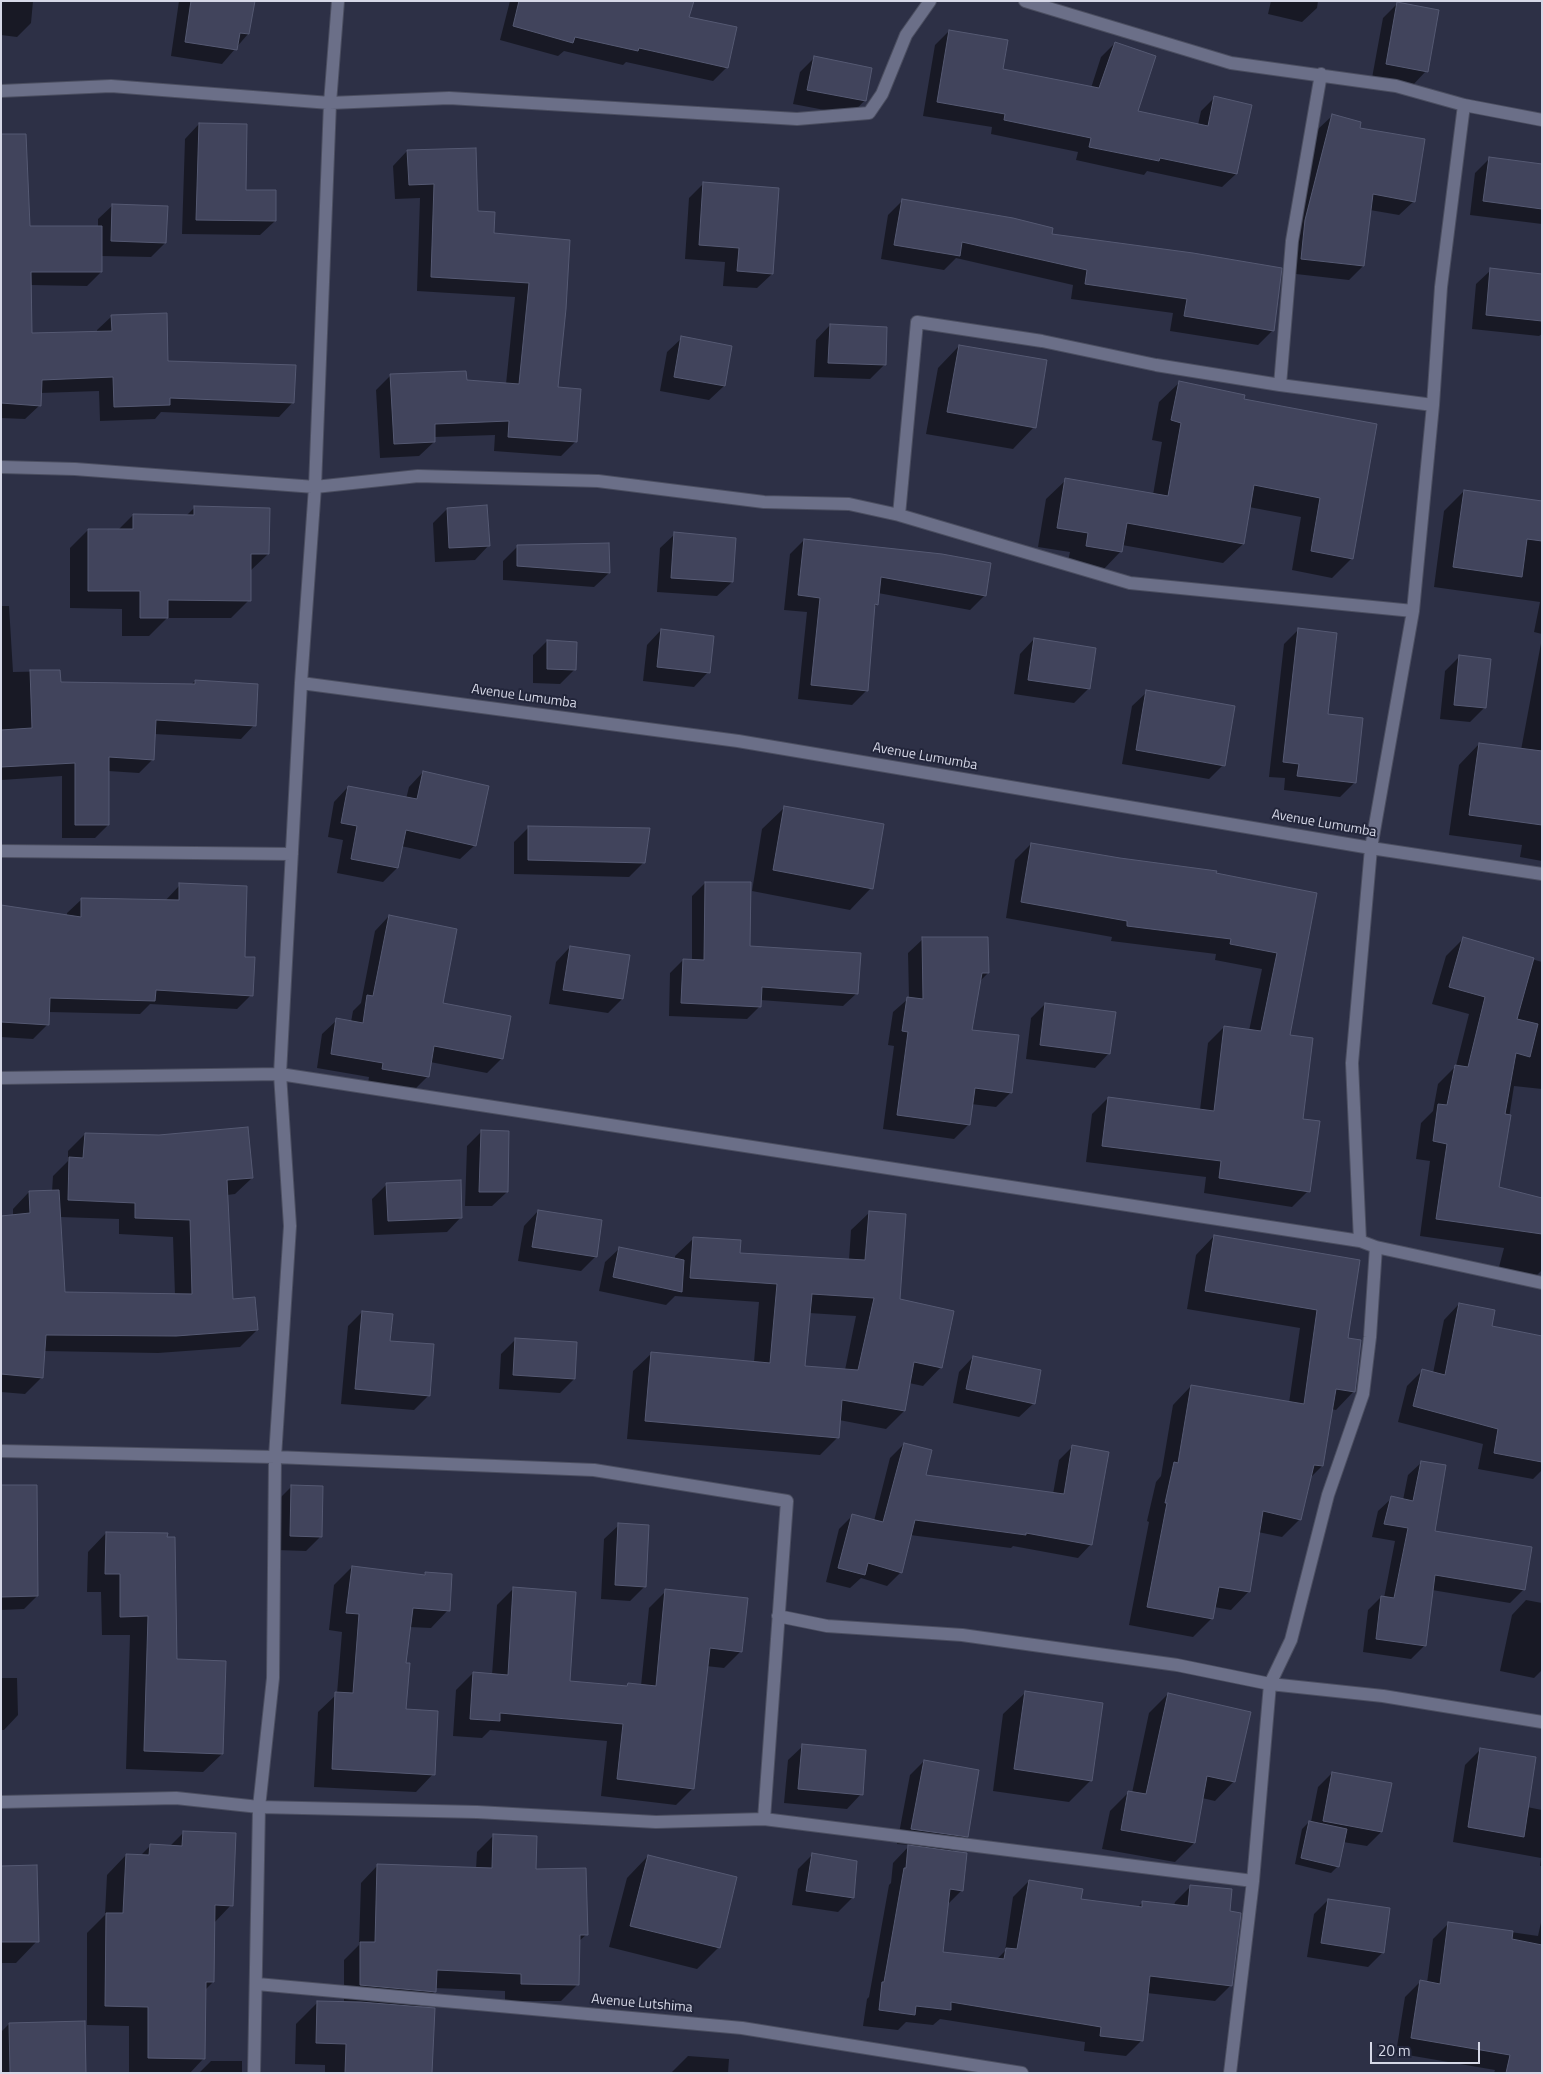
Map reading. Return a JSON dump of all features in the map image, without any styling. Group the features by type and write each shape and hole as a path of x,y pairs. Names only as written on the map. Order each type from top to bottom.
{"street":[{"path":"254,2073 259,1807 273,1678 275,1458 290,1226 280,1074 301,683 315,487 330,103 338,1"},
{"path":"1,91 111,86 330,103 449,98 797,118 869,113 882,94 906,34 930,1"},
{"path":"1025,1 1231,63 1321,74 1396,86 1464,105 1542,120"},
{"path":"1280,385 1292,241 1321,74"},
{"path":"1360,1241 1352,1063 1371,848 1413,611 1441,287 1464,105"},
{"path":"899,515 917,322 1042,341 1156,366 1432,405"},
{"path":"1,467 75,469 315,487 418,476 598,481 764,502 849,504 899,515 1130,583 1413,611"},
{"name":"Avenue Lumumba","path":"301,683 738,741 1371,848 1542,874"},
{"path":"1,851 292,854"},
{"path":"1,1078 280,1074 1360,1241 1376,1247 1542,1283"},
{"path":"1230,2073 1253,1881 1270,1684 1291,1640 1328,1495 1363,1394 1370,1337 1376,1247"},
{"path":"1,1451 275,1458 594,1470 787,1501 764,1818"},
{"path":"778,1616 827,1626 962,1635 1177,1665 1270,1684 1383,1696 1542,1722"},
{"path":"1,1802 176,1798 259,1807 477,1812 656,1822 764,1818 1253,1881"},
{"name":"Avenue Lutshima","path":"256,1984 742,2028 1022,2073"}],"building":[{"path":"191,1 255,1 249,34 240,33 237,50 185,42"},
{"path":"519,1 694,1 689,17 737,27 728,68 639,48 638,51 575,37 573,43 513,26"},
{"path":"1397,2 1439,10 1428,72 1386,64"},
{"path":"949,30 1008,40 1003,69 1099,88 1115,42 1156,56 1138,111 1208,126 1214,96 1252,105 1237,174 1160,158 1159,161 1089,147 1091,138 1004,120 1005,114 937,102"},
{"path":"814,56 872,68 866,101 807,90"},
{"path":"1332,114 1361,122 1360,128 1425,139 1415,202 1373,194 1364,266 1301,259 1305,220"},
{"path":"199,123 247,124 246,190 276,190 276,221 196,220"},
{"path":"1,134 26,134 30,226 102,226 102,272 31,272 32,333 112,331 111,315 167,313 168,361 296,365 294,403 170,398 170,405 114,407 113,377 42,380 41,406 1,403"},
{"path":"476,148 478,211 495,212 494,233 570,240 566,309 558,387 581,389 577,442 508,437 509,421 435,424 435,442 394,444 390,374 466,371 467,380 519,384 529,283 431,277 434,184 409,185 407,150"},
{"path":"1489,157 1542,164 1542,209 1483,201"},
{"path":"703,182 779,188 773,274 737,271 739,248 699,245"},
{"path":"902,199 1013,218 1053,228 1052,234 1193,253 1282,268 1274,331 1184,316 1187,299 1085,284 1087,270 962,242 960,256 894,245"},
{"path":"112,204 168,206 166,243 111,241"},
{"path":"1490,268 1542,274 1542,321 1486,315"},
{"path":"830,324 887,327 886,365 828,363"},
{"path":"681,336 732,346 725,386 674,377"},
{"path":"959,345 1047,360 1036,428 947,412"},
{"path":"1179,381 1245,395 1244,399 1377,424 1353,559 1311,551 1320,498 1254,485 1244,544 1127,523 1122,552 1086,546 1088,533 1057,528 1065,478 1168,496 1181,423 1171,420"},
{"path":"1464,490 1542,501 1542,541 1527,539 1522,577 1453,567"},
{"path":"487,505 490,546 449,548 447,508"},
{"path":"194,506 270,508 269,554 251,554 251,601 168,600 168,618 140,618 140,591 88,591 88,529 133,529 133,514 194,515"},
{"path":"674,532 736,538 733,582 671,578"},
{"path":"804,539 942,554 991,563 986,596 881,577 878,605 875,604 868,691 811,685 820,598 798,595"},
{"path":"609,543 610,573 517,566 517,545"},
{"path":"1298,628 1337,633 1328,714 1363,718 1356,783 1297,776 1299,764 1283,762"},
{"path":"661,629 714,636 710,673 657,667"},
{"path":"1034,638 1096,648 1090,689 1028,680"},
{"path":"547,640 577,642 576,670 547,669"},
{"path":"1459,655 1491,659 1486,708 1454,705"},
{"path":"30,670 60,670 61,682 195,684 195,680 258,684 256,726 156,720 154,760 109,757 109,825 75,825 75,763 1,767 1,730 32,728"},
{"path":"1146,690 1235,706 1225,766 1136,750"},
{"path":"1479,743 1542,751 1542,825 1469,815"},
{"path":"423,771 489,786 476,846 406,830 398,868 351,859 357,826 341,823 348,786 417,799"},
{"path":"784,806 884,824 873,889 773,870"},
{"path":"528,826 650,828 645,863 528,860"},
{"path":"1031,843 1120,858 1217,871 1216,873 1317,893 1290,1035 1313,1038 1303,1119 1320,1121 1310,1192 1219,1178 1221,1161 1102,1146 1108,1097 1214,1111 1224,1026 1261,1031 1277,953 1230,944 1231,939 1127,926 1127,921 1021,902"},
{"path":"705,882 751,882 750,946 861,953 858,994 762,987 761,1007 681,1003 683,959 704,960"},
{"path":"179,883 247,886 245,957 255,957 253,996 156,990 155,1001 50,998 49,1025 1,1022 1,905 81,917 81,898 179,900"},
{"path":"389,915 457,929 443,1003 511,1016 503,1059 434,1046 429,1077 382,1069 383,1063 331,1054 336,1018 363,1023 367,995 373,996"},
{"path":"922,937 988,937 989,973 982,973 972,1030 1019,1035 1012,1093 975,1088 970,1125 897,1115 908,1032 902,1031 907,997 923,999"},
{"path":"1463,937 1534,958 1517,1019 1538,1024 1530,1057 1516,1053 1505,1114 1511,1115 1499,1187 1542,1198 1542,1234 1436,1219 1447,1144 1433,1141 1438,1104 1447,1105 1455,1065 1468,1067 1485,997 1449,987"},
{"path":"570,946 630,955 623,999 563,990"},
{"path":"1045,1003 1116,1012 1110,1054 1040,1045"},
{"path":"248,1127 253,1178 227,1180 233,1299 255,1297 258,1330 176,1336 46,1335 43,1378 1,1374 1,1216 30,1213 29,1191 59,1190 65,1292 192,1294 190,1220 135,1218 135,1203 68,1200 69,1157 83,1158 85,1133 159,1135"},
{"path":"481,1130 509,1131 508,1192 479,1192"},
{"path":"461,1180 462,1218 388,1221 386,1183"},
{"path":"538,1210 602,1220 597,1257 532,1247"},
{"path":"869,1211 906,1214 900,1299 954,1311 942,1368 914,1362 905,1411 842,1400 839,1438 645,1421 651,1352 770,1363 777,1284 690,1278 693,1237 741,1240 740,1253 865,1260","holes":["812,1294 874,1298 858,1370 805,1366"]},
{"path":"1214,1235 1360,1260 1348,1338 1361,1340 1355,1392 1336,1389 1323,1466 1314,1465 1301,1520 1263,1511 1250,1592 1219,1587 1213,1619 1147,1607 1167,1503 1165,1503 1174,1462 1178,1463 1191,1385 1304,1404 1317,1310 1205,1291"},
{"path":"619,1247 684,1260 682,1292 613,1277"},
{"path":"1459,1303 1495,1310 1492,1326 1542,1336 1542,1462 1494,1453 1498,1429 1413,1406 1422,1369 1445,1375"},
{"path":"362,1311 393,1314 390,1341 434,1344 430,1396 355,1389"},
{"path":"515,1338 577,1342 575,1379 513,1375"},
{"path":"973,1356 1041,1370 1035,1404 966,1389"},
{"path":"904,1443 932,1450 926,1475 1064,1494 1072,1445 1109,1452 1092,1545 1026,1533 1026,1535 915,1520 902,1573 868,1563 865,1575 838,1568 852,1514 883,1522"},
{"path":"1421,1461 1446,1465 1435,1531 1532,1547 1525,1590 1435,1575 1426,1646 1376,1639 1381,1596 1394,1598 1408,1528 1384,1524 1391,1496 1413,1501"},
{"path":"1,1485 37,1485 38,1596 1,1597"},
{"path":"291,1485 323,1486 322,1537 290,1536"},
{"path":"618,1523 649,1525 646,1587 615,1585"},
{"path":"106,1532 168,1533 167,1537 175,1537 177,1659 226,1661 223,1754 144,1751 148,1616 120,1617 120,1574 105,1574"},
{"path":"352,1566 425,1575 425,1572 452,1574 450,1611 413,1608 406,1663 410,1663 406,1709 438,1711 435,1775 332,1769 335,1692 353,1693 359,1614 346,1613"},
{"path":"513,1587 576,1592 570,1681 627,1686 628,1683 656,1686 665,1589 748,1598 742,1652 710,1648 694,1789 617,1779 623,1724 500,1713 500,1721 470,1719 473,1672 508,1675"},
{"path":"1025,1691 1103,1703 1092,1781 1014,1769"},
{"path":"1168,1693 1251,1712 1235,1782 1207,1776 1195,1843 1121,1830 1128,1791 1146,1794"},
{"path":"802,1744 866,1750 863,1795 798,1789"},
{"path":"1480,1748 1536,1757 1524,1837 1468,1827"},
{"path":"924,1760 979,1770 968,1837 911,1829"},
{"path":"1332,1772 1392,1783 1382,1832 1323,1821"},
{"path":"1309,1821 1347,1829 1339,1867 1301,1858"},
{"path":"183,1831 236,1833 233,1906 215,1905 214,1982 206,1982 205,2059 148,2058 148,2007 105,2006 106,1913 123,1913 126,1854 149,1855 150,1844 182,1846"},
{"path":"493,1834 537,1836 536,1869 586,1868 588,1935 580,1935 579,1985 521,1984 521,1974 437,1970 436,1992 360,1985 360,1942 375,1942 377,1864 492,1868"},
{"path":"908,1845 967,1853 963,1891 950,1889 943,1952 1004,1959 1006,1948 1017,1949 1029,1880 1083,1889 1081,1899 1142,1907 1142,1901 1188,1906 1190,1885 1232,1889 1230,1911 1241,1913 1232,1986 1150,1976 1143,2041 1100,2036 1101,2027 951,2002 951,2010 916,2006 915,2015 879,2010 882,1982 884,1982 904,1868 906,1868"},
{"path":"812,1853 857,1861 854,1898 806,1891"},
{"path":"648,1855 737,1877 720,1948 630,1926"},
{"path":"37,1865 39,1942 1,1942 1,1866"},
{"path":"1328,1899 1390,1908 1384,1953 1321,1943"},
{"path":"1448,1922 1513,1931 1512,1939 1542,1945 1542,2073 1506,2073 1510,2055 1411,2038 1420,1980 1440,1984"},
{"path":"317,2001 360,2002 435,2008 432,2073 345,2073 346,2044 316,2043"},
{"path":"85,2021 86,2073 10,2073 9,2023"}]}
